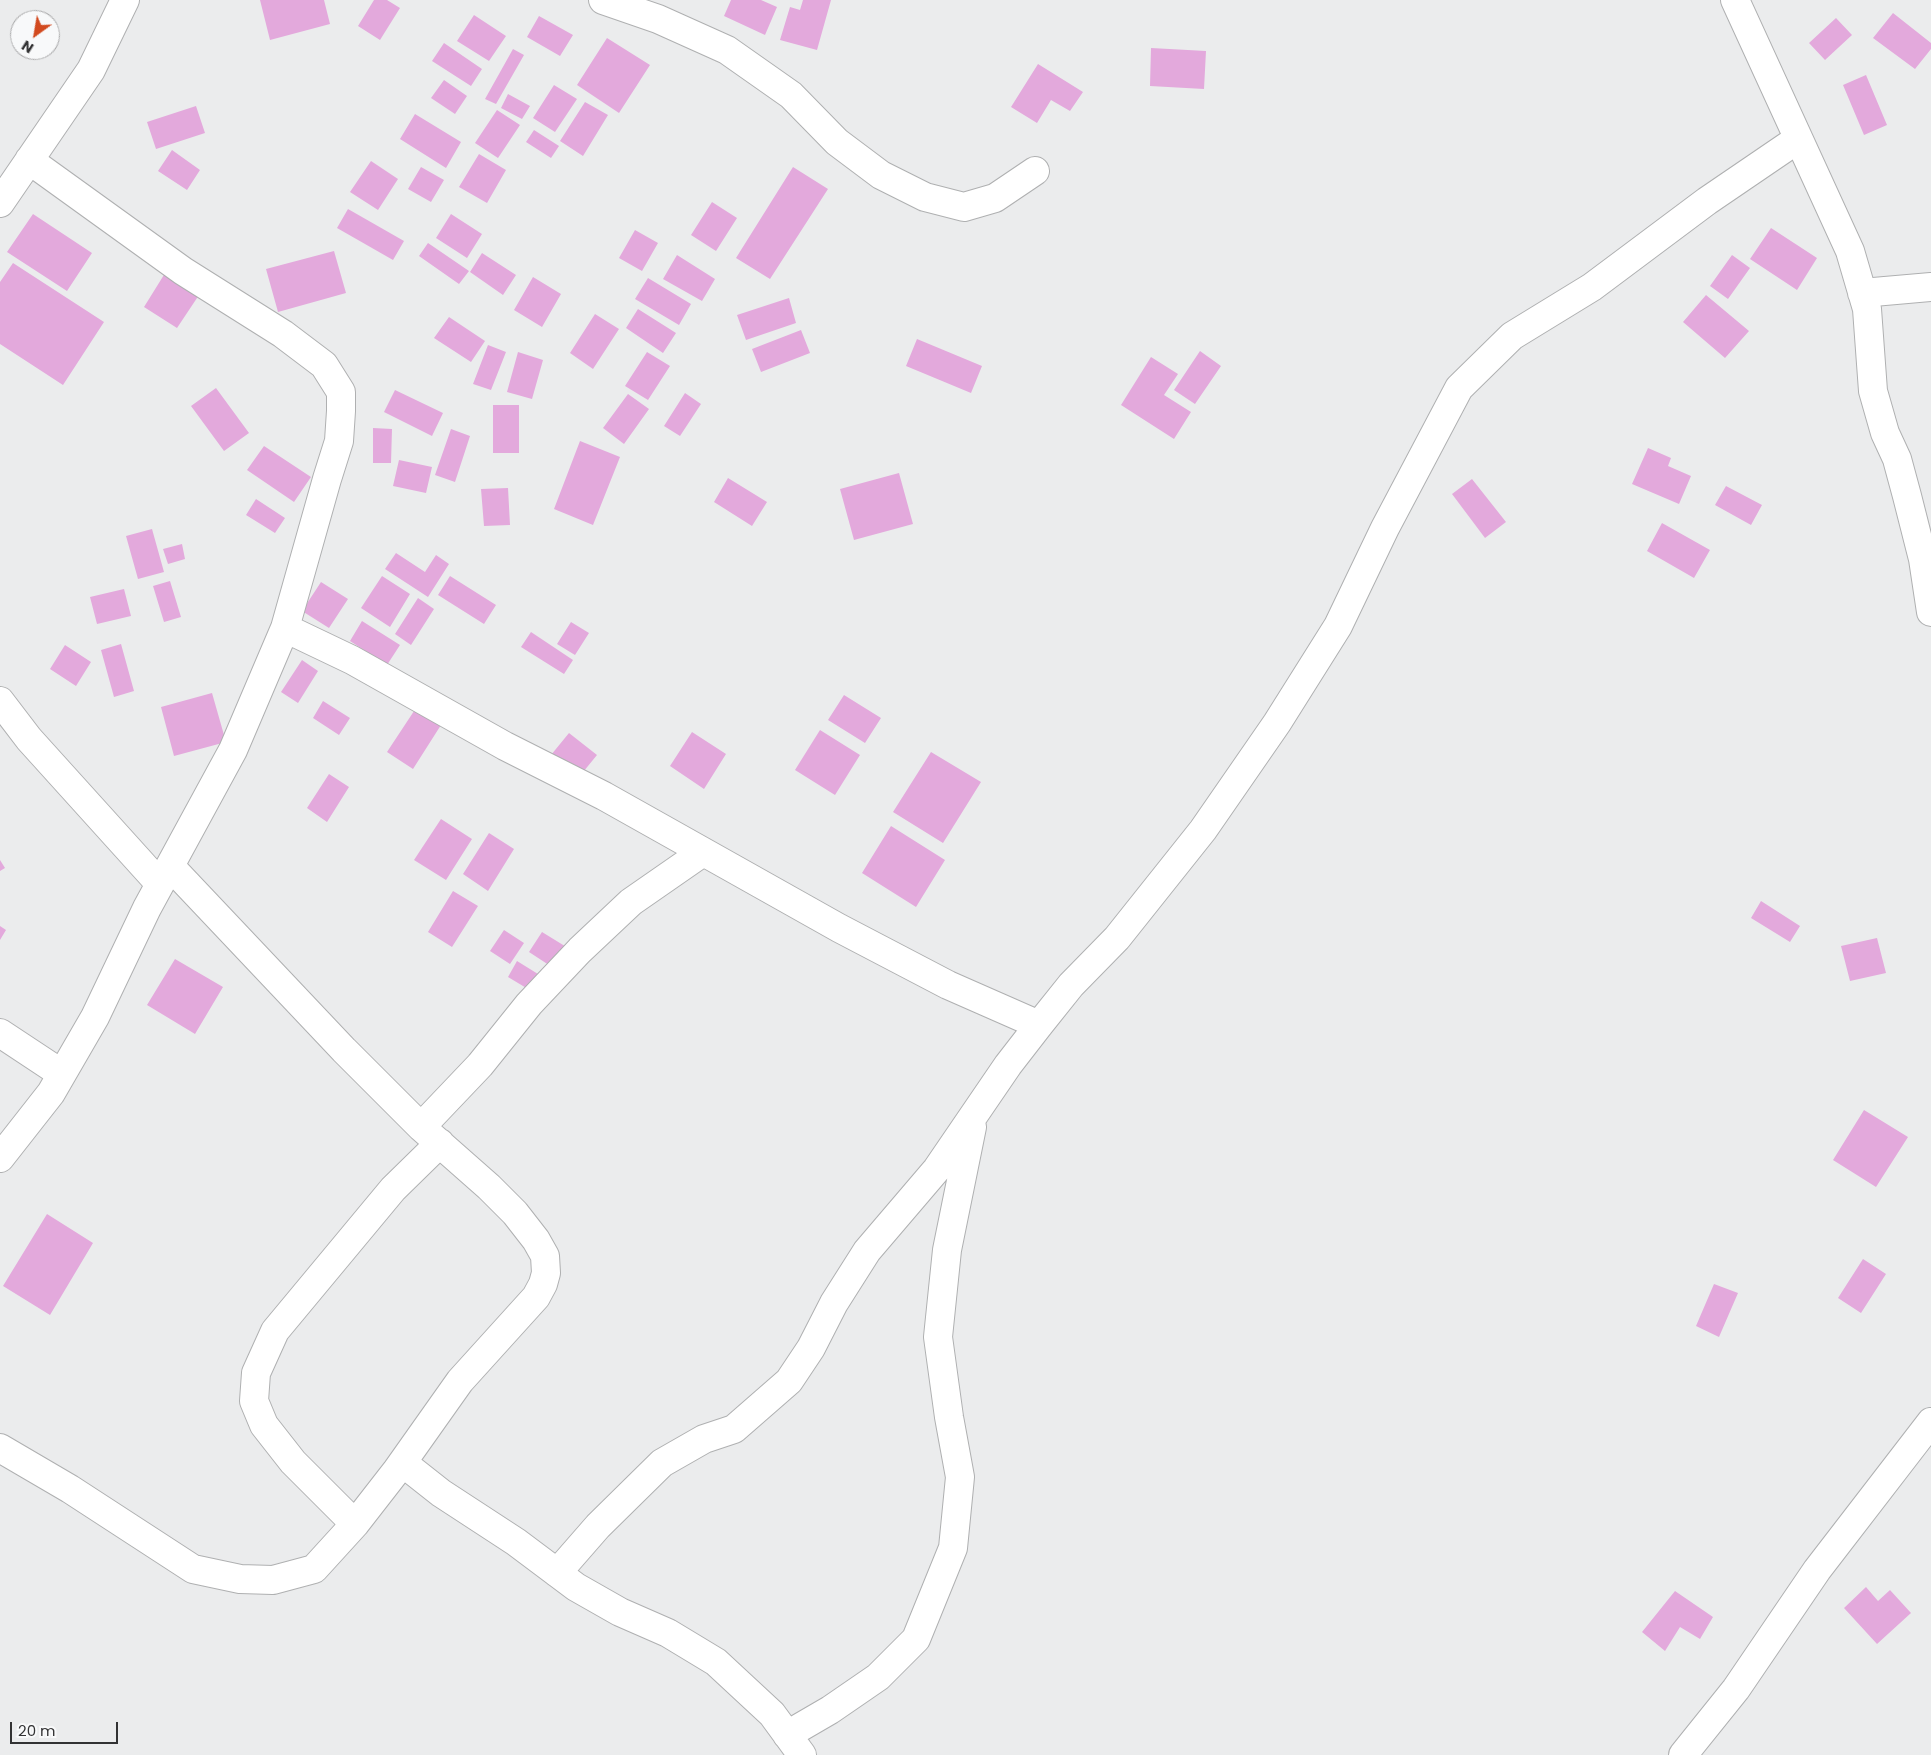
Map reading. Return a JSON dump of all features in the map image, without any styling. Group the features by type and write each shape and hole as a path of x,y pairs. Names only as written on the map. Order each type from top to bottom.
{"street":[{"path":"0,203 91,70 125,0"},
{"path":"603,0 658,19 727,50 791,95 837,142 881,175 925,197 964,207 995,198 1035,171"},
{"path":"1734,0 1850,251 1867,309 1873,391 1884,433 1897,459 1923,559 1931,612"},
{"path":"558,1573 598,1526 662,1463 704,1439 734,1429 789,1381 811,1348 834,1303 867,1251 938,1169 1008,1065 1039,1025 1071,985 1118,938 1203,830 1277,723 1338,626 1385,528 1459,388 1512,336 1592,287 1707,201 1798,139"},
{"path":"0,1158 51,1092 95,1017 165,875 234,750 285,628 326,479 339,441 341,392 324,364 290,339 183,271 29,160"},
{"path":"1862,293 1931,288"},
{"path":"285,628 352,660 505,746 604,796 839,928 948,985 1039,1025"},
{"path":"0,701 29,739 165,875 430,1135 490,1187 515,1213 536,1240 545,1256 546,1273 536,1297 460,1381 403,1463 355,1524 314,1569 273,1580 240,1578 193,1569 70,1489 0,1448"},
{"path":"355,1524 294,1462 264,1426 254,1401 256,1374 275,1332 393,1190 480,1065 529,1004 580,950 631,902 703,852"},
{"path":"0,1033 62,1074"},
{"path":"403,1463 440,1493 516,1542 576,1587 620,1612 668,1633 716,1662 772,1714 794,1745 830,1710 878,1677 916,1639 953,1548 960,1477 949,1417 938,1337 947,1250 974,1115"},
{"path":"1682,1755 1736,1689 1817,1570 1931,1422"}],"building":[{"path":"260,0 324,0 330,24 270,40"},
{"path":"374,0 387,0 400,8 380,40 358,26"},
{"path":"731,0 761,0 777,7 765,35 724,16"},
{"path":"803,0 831,0 817,50 780,40 790,7 800,10"},
{"path":"1893,13 1931,43 1931,49 1915,69 1873,38"},
{"path":"474,15 506,36 489,61 457,41"},
{"path":"539,16 573,35 560,56 527,37"},
{"path":"1836,18 1852,35 1825,60 1809,43"},
{"path":"607,38 650,65 619,113 577,85"},
{"path":"444,43 482,69 471,86 432,61"},
{"path":"1151,48 1206,51 1204,89 1150,86"},
{"path":"513,49 524,55 496,104 485,99"},
{"path":"1038,64 1083,92 1070,111 1051,100 1037,123 1011,107"},
{"path":"1866,75 1887,125 1864,135 1843,85"},
{"path":"444,80 467,96 455,114 431,98"},
{"path":"554,85 577,99 555,132 533,118"},
{"path":"508,94 530,106 522,119 501,108"},
{"path":"585,102 608,115 583,156 560,141"},
{"path":"196,106 205,133 156,149 147,122"},
{"path":"497,110 520,125 498,158 475,143"},
{"path":"415,114 461,142 446,168 400,139"},
{"path":"534,130 559,146 551,158 526,142"},
{"path":"172,150 200,170 187,190 158,171"},
{"path":"479,154 506,170 487,203 459,187"},
{"path":"371,161 398,179 378,210 350,192"},
{"path":"421,167 444,180 431,202 408,189"},
{"path":"793,167 828,189 770,279 736,258"},
{"path":"712,202 737,218 716,251 691,235"},
{"path":"348,209 404,241 393,260 337,228"},
{"path":"33,214 92,253 67,291 7,252"},
{"path":"451,214 482,234 467,258 436,238"},
{"path":"1771,228 1817,258 1797,290 1750,259"},
{"path":"635,230 658,243 642,271 619,258"},
{"path":"428,243 469,271 459,284 419,256"},
{"path":"334,251 346,293 278,312 266,269"},
{"path":"482,253 516,275 503,295 470,272"},
{"path":"677,255 715,279 702,301 663,279"},
{"path":"1732,255 1750,268 1728,299 1710,286"},
{"path":"13,263 104,322 63,385 0,344 0,282"},
{"path":"167,270 201,292 177,328 144,307"},
{"path":"533,277 561,294 542,327 514,310"},
{"path":"648,278 691,304 679,325 635,299"},
{"path":"1706,295 1749,331 1725,358 1683,322"},
{"path":"789,298 796,323 746,340 737,315"},
{"path":"638,309 676,333 663,353 626,328"},
{"path":"595,314 619,329 593,369 570,353"},
{"path":"449,317 485,341 471,362 434,338"},
{"path":"801,330 810,353 761,372 752,349"},
{"path":"917,339 982,366 971,393 906,366"},
{"path":"488,345 506,352 491,390 473,384"},
{"path":"1200,351 1221,366 1195,404 1174,390"},
{"path":"518,352 543,360 532,399 507,392"},
{"path":"647,352 670,366 648,400 625,386"},
{"path":"1151,357 1178,374 1164,395 1191,412 1174,439 1121,405"},
{"path":"216,388 249,433 224,451 191,406"},
{"path":"395,390 443,413 432,436 384,412"},
{"path":"685,393 701,404 680,436 664,426"},
{"path":"628,394 649,409 624,444 603,428"},
{"path":"493,405 519,405 519,453 493,453"},
{"path":"373,428 392,429 391,463 373,463"},
{"path":"451,429 470,436 455,482 435,475"},
{"path":"580,441 620,457 593,525 554,509"},
{"path":"264,446 311,477 294,502 247,470"},
{"path":"1648,448 1671,458 1668,466 1691,476 1679,504 1632,484"},
{"path":"399,460 432,467 426,493 393,486"},
{"path":"899,473 913,524 854,540 840,489"},
{"path":"728,478 767,502 752,526 714,502"},
{"path":"1472,479 1506,522 1485,538 1452,494"},
{"path":"1726,486 1762,505 1751,525 1715,505"},
{"path":"508,488 510,525 484,526 481,489"},
{"path":"256,499 285,518 275,533 246,515"},
{"path":"1662,523 1710,550 1694,578 1647,551"},
{"path":"152,529 164,572 138,579 126,536"},
{"path":"182,544 185,559 168,564 163,549"},
{"path":"396,553 425,572 436,555 449,564 428,597 385,569"},
{"path":"382,576 410,594 390,627 361,608"},
{"path":"450,576 496,605 484,624 438,595"},
{"path":"170,581 181,617 164,622 153,586"},
{"path":"321,582 348,599 329,628 302,611"},
{"path":"124,589 131,616 97,624 90,597"},
{"path":"418,598 434,609 411,645 395,634"},
{"path":"362,621 400,645 387,665 350,641"},
{"path":"571,622 589,633 575,655 557,644"},
{"path":"531,632 573,660 564,674 521,647"},
{"path":"121,644 134,691 114,697 101,650"},
{"path":"65,645 91,662 76,686 50,669"},
{"path":"302,660 318,671 298,703 281,692"},
{"path":"212,693 226,742 174,756 161,707"},
{"path":"844,695 881,718 865,743 828,720"},
{"path":"323,701 350,718 339,735 313,718"},
{"path":"416,708 441,725 413,769 387,752"},
{"path":"820,730 860,755 835,795 795,770"},
{"path":"692,732 726,754 704,789 670,766"},
{"path":"569,733 597,755 579,777 551,755"},
{"path":"931,752 981,782 943,843 893,812"},
{"path":"329,774 349,787 327,822 307,808"},
{"path":"441,819 472,839 446,880 414,860"},
{"path":"891,826 945,860 916,907 862,873"},
{"path":"489,833 514,849 488,891 463,874"},
{"path":"0,860 5,868 0,871"},
{"path":"453,891 478,906 452,947 428,932"},
{"path":"1761,901 1800,926 1790,942 1751,918"},
{"path":"0,926 6,930 0,940"},
{"path":"504,930 524,943 510,964 490,951"},
{"path":"542,932 568,948 555,969 529,952"},
{"path":"1877,938 1886,973 1850,981 1841,946"},
{"path":"175,959 223,987 195,1034 147,1005"},
{"path":"517,961 538,974 528,989 508,977"},
{"path":"1864,1110 1908,1137 1876,1187 1833,1160"},
{"path":"47,1214 93,1243 50,1315 3,1286"},
{"path":"1863,1259 1886,1274 1861,1313 1838,1298"},
{"path":"1714,1284 1738,1293 1719,1337 1696,1326"},
{"path":"1866,1587 1878,1601 1890,1590 1911,1613 1877,1644 1844,1608"},
{"path":"1675,1591 1713,1617 1700,1639 1680,1627 1665,1651 1642,1632"}]}
